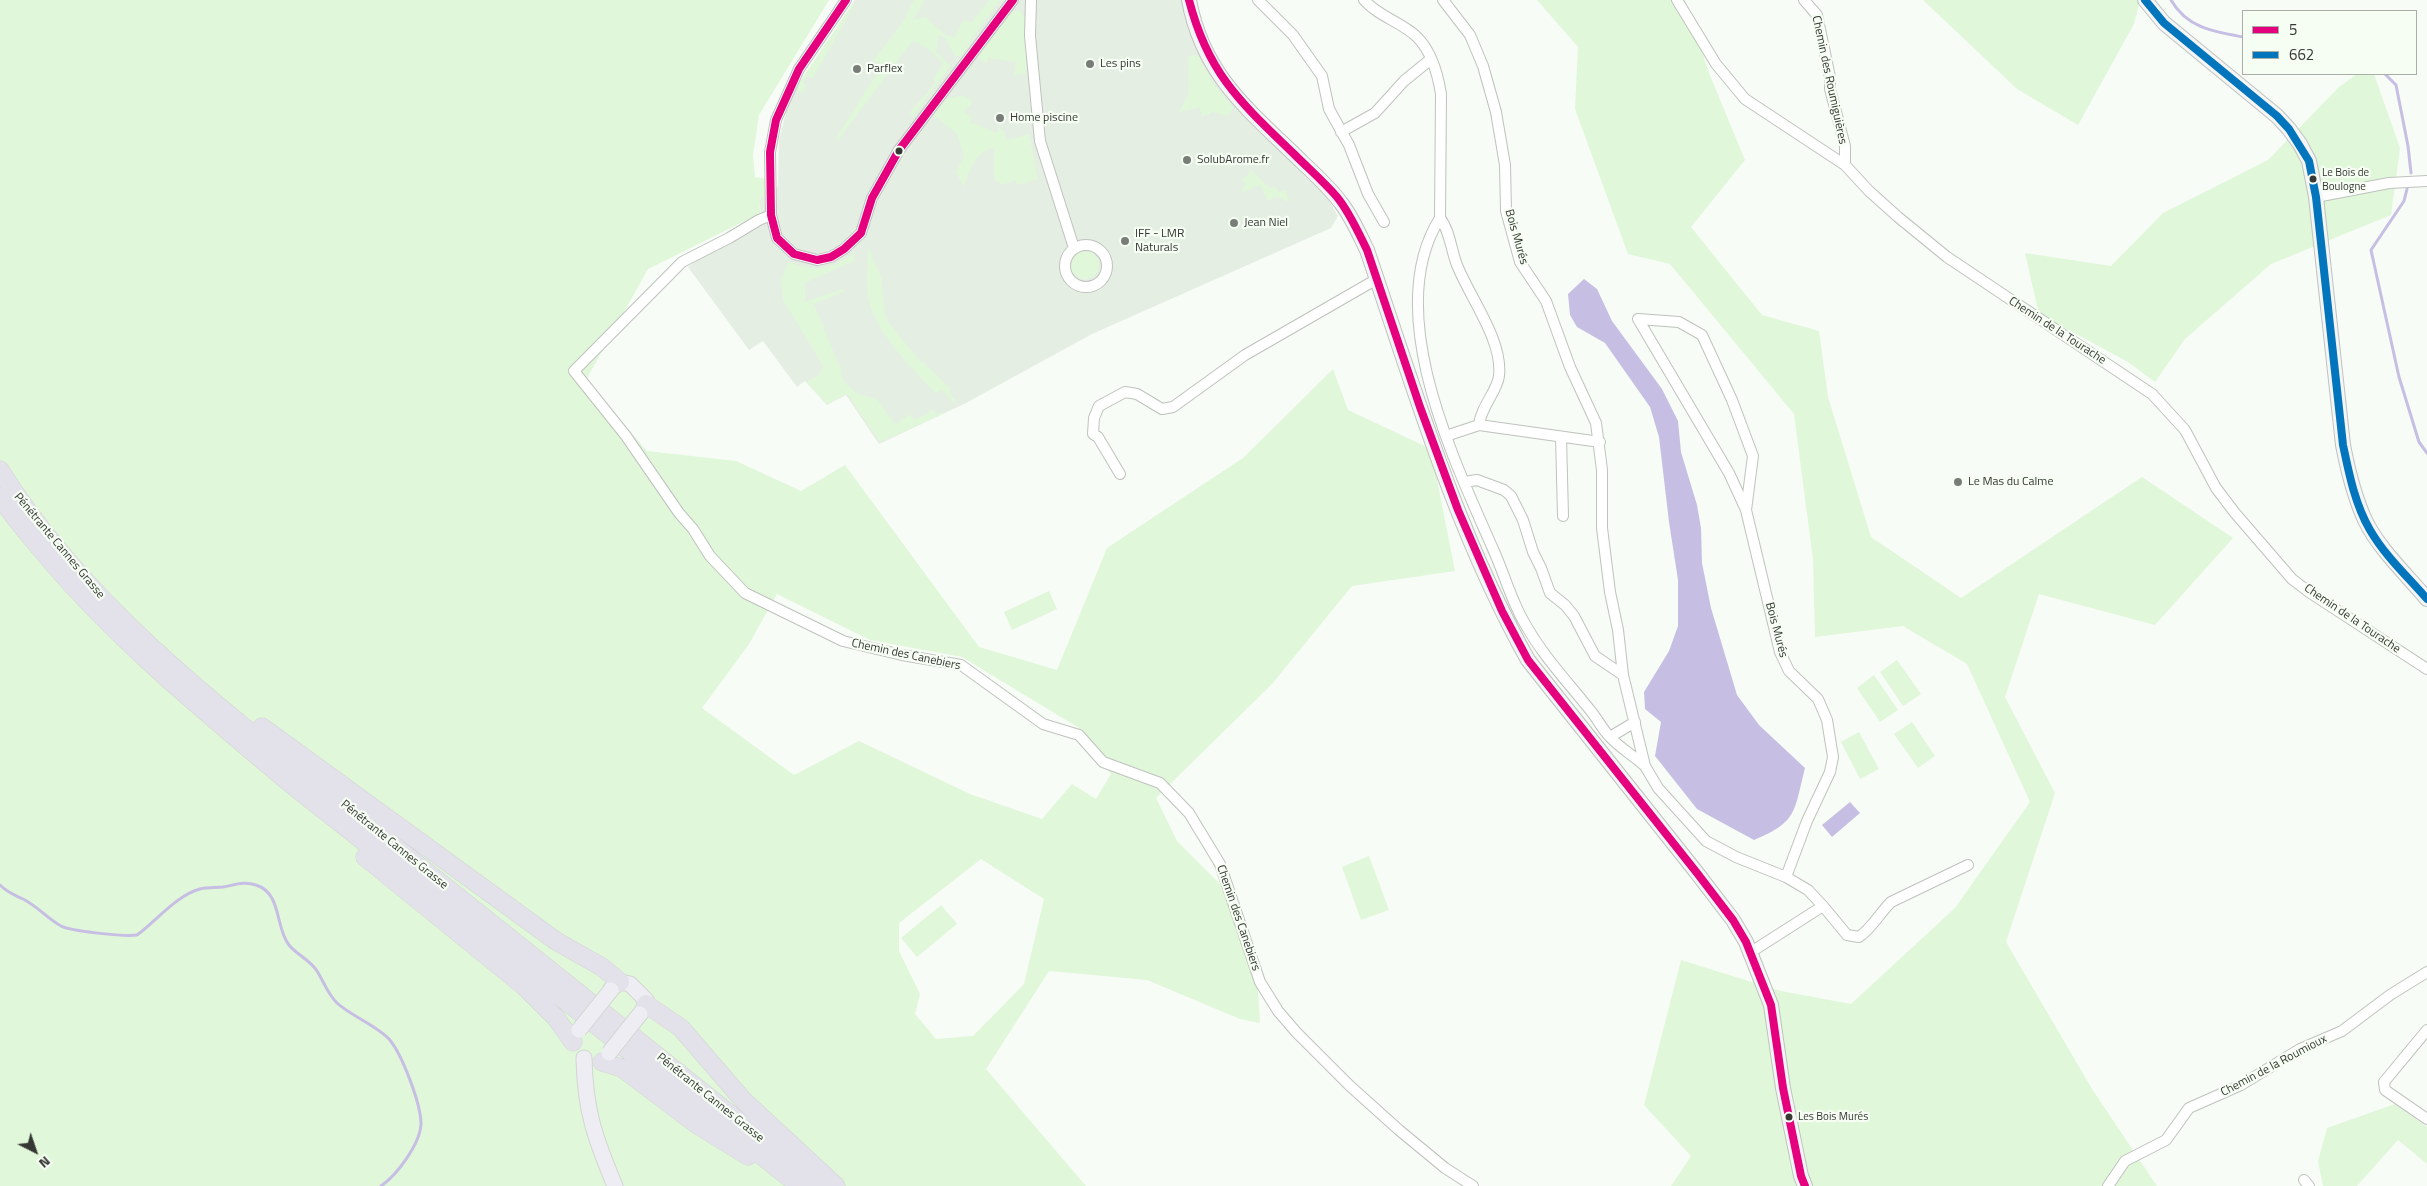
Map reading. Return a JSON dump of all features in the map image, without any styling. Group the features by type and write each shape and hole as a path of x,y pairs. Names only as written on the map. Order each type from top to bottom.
{"highway":[{"name":"Pénétrante Cannes Grasse","path":"0,470 16,496 79,574 145,640 220,705 820,1186"},
{"name":"Pénétrante Cannes Grasse","path":"0,497 71,586 113,629 291,784 798,1185"},
{"path":"220,705 257,724 291,746 556,941 602,967 615,986"},
{"path":"291,784 331,829 525,987 576,1036"},
{"path":"643,1009 681,1028 743,1100 836,1186"},
{"path":"605,1058 622,1068 696,1124 798,1185"}],"main road":[{"path":"630,984 644,996 643,1009 605,1058 591,1064 578,1053 576,1036 615,986 630,984"},
{"path":"584,1058 587,1107 593,1131 615,1186"}],"street":[{"path":"846,0 799,69 776,120 770,152 771,215 777,238 794,254 817,260 831,256 844,249 861,233 872,198 899,150 1014,0"},
{"path":"1031,0 1030,36 1040,141 1074,248"},
{"path":"1189,0 1191,14 1219,78 1246,110 1319,178 1342,203 1366,250 1377,279 1451,494 1519,644 1539,675 1733,920 1751,952 1771,1005 1783,1088 1801,1176 1805,1186"},
{"path":"1258,0 1293,35 1322,76 1329,109 1342,132 1368,194 1384,222"},
{"name":"Bois Murés","path":"1364,0 1371,8 1418,38 1439,77 1441,94 1440,218 1432,231 1418,284 1422,350 1429,388 1446,436 1523,621 1554,669 1590,710 1610,738 1645,766"},
{"name":"Bois Murés","path":"1443,0 1470,35 1483,66 1496,112 1505,165 1506,211 1520,262 1546,301 1570,367 1596,423 1600,442 1602,528 1623,675 1645,766 1658,788 1706,841 1736,857 1786,877 1808,890 1847,935 1859,937 1869,931 1890,902 1968,865"},
{"name":"Chemin de la Tourache","path":"1677,0 1716,64 1745,99 1845,165 1869,192 1920,237 1978,279 2152,394 2185,430 2216,488 2234,513 2292,579 2427,669"},
{"name":"Chemin des Roumiguières","path":"1804,0 1817,15 1830,76 1830,89 1844,146 1845,165"},
{"path":"2145,0 2164,23 2277,116 2300,144 2309,161 2316,197 2342,445 2348,472 2366,521 2378,540 2427,599"},
{"path":"1342,132 1375,113 1404,81 1431,59"},
{"path":"2316,197 2389,182 2427,180"},
{"name":"Chemin des Canebiers","path":"771,215 682,262 574,371 626,436 679,513 693,529 710,556 745,594 843,641 902,655 961,664 1043,724 1079,735 1103,762 1160,783 1189,813 1220,864 1260,982 1278,1011 1336,1073 1399,1130 1445,1168 1473,1186"},
{"name":"Bois Murés","path":"1440,218 1445,225 1457,266 1492,338 1499,359 1499,378 1480,413 1478,425"},
{"path":"1083,244 1092,245 1101,250 1106,258 1107,268 1104,277 1098,284 1089,287 1079,287 1071,282 1065,274 1064,264 1067,255 1074,248 1083,244"},
{"path":"1120,474 1098,437 1093,434 1094,418 1099,406 1125,392 1137,394 1162,409 1173,407 1245,355 1377,279"},
{"name":"Bois Murés","path":"1746,510 1753,456 1732,400 1702,335 1679,322 1638,319 1730,473 1746,510 1780,652 1789,671 1818,699 1828,720 1832,743 1830,772 1807,821 1786,877"},
{"path":"1446,436 1478,425 1600,442"},
{"path":"1561,437 1563,516"},
{"path":"1464,482 1477,480 1504,490 1511,496 1523,520 1533,552 1550,593 1565,605 1574,616 1595,656 1623,675"},
{"path":"1610,738 1634,722"},
{"path":"1751,952 1823,906"},
{"name":"Chemin de la Roumioux","path":"2108,1186 2126,1161 2166,1140 2189,1108 2240,1085 2300,1050 2342,1031 2390,995 2427,972"},
{"path":"2427,1030 2384,1082 2385,1090 2427,1118"}],"shaded area":[{"path":"855,0 1182,0 1208,71 1233,103 1322,188 1338,216 1331,228 1092,334 966,403 879,444 846,395 827,405 805,381 797,387 763,341 749,350 688,267 761,213 759,202 763,195 771,197 778,186 779,139 788,105 798,85"},
{"path":"1584,279 1597,289 1612,321 1662,389 1678,421 1681,452 1697,505 1701,528 1702,563 1711,608 1737,695 1759,725 1805,768 1796,805 1787,821 1768,834 1754,840 1697,809 1655,756 1661,722 1645,709 1644,692 1669,651 1678,626 1678,580 1659,437 1650,407 1605,343 1577,327 1570,315 1568,294"},
{"path":"1850,802 1860,813 1832,837 1822,825"}],"green space":[{"path":"0,0 829,0 759,115 753,155 755,177 769,179 771,198 763,195 759,203 761,213 648,269 586,380 647,451 736,461 801,491 845,465 979,647 1057,670 1107,548 1243,458 1333,369 1348,410 1431,449 1455,571 1352,586 1272,684 1156,798 1177,841 1233,897 1256,955 1260,1023 1240,1019 1147,980 1049,971 986,1069 1086,1186 0,1186","holes":["777,594 870,640 962,657 1079,728 1079,735 1111,774 1096,799 1072,784 1042,819 970,794 859,741 794,775 702,708 749,644","981,859 1044,899 1024,984 973,1036 936,1039 915,1014 920,994 899,951 899,923"]},
{"path":"914,0 925,0 913,20 925,17 947,36 955,37 963,20 972,22 989,0 1001,0 982,24 961,56 955,56 945,38 939,35 936,52 951,66 913,116 908,114 936,82 933,80 943,63 925,47 912,42 838,140 836,138 882,65 873,61 902,23"},
{"path":"1537,0 1685,0 1709,73 1745,160 1691,227 1762,315 1819,331 1828,397 1871,537 1961,598 2142,477 2233,538 2155,625 2039,594 2005,697 2055,793 2006,942 2092,1089 2157,1186 1671,1186 1691,1156 1644,1105 1681,960 1781,991 1851,1004 1955,908 2030,802 1967,664 1903,626 1815,637 1813,560 1794,414 1670,264 1628,254 1575,109 1578,47"},
{"path":"1923,0 2140,0 2134,24 2078,125 2017,89"},
{"path":"852,5 854,6 814,76 812,78 807,76 803,83 807,85 802,94 798,91 798,85"},
{"path":"1009,11 1020,11 1028,20 1026,74 1014,76 1016,62 988,58 987,64 977,56"},
{"path":"1198,55 1214,84 1233,107 1229,116 1213,112 1202,117 1200,107 1179,112 1189,93 1188,56"},
{"path":"2356,75 2374,75 2400,148 2391,215 2271,264 2185,339 2155,382 2128,362 2039,314 2025,253 2111,266 2163,213 2268,160 2339,87"},
{"path":"963,95 973,102 964,112 972,117 970,122 997,133 999,128 1004,131 1006,140 1029,134 1038,179 1017,185 1015,180 1002,185 994,179 994,147 982,153 974,162 964,187 956,172 964,156 957,134 933,115 945,99"},
{"path":"1251,170 1270,188 1276,187 1279,192 1285,190 1289,202 1276,196 1268,201 1260,185 1241,193 1246,181 1242,183 1242,181"},
{"path":"868,246 881,277 885,315 888,322 921,362 923,361 950,389 950,394 956,401 954,403 941,389 936,394 895,349 878,323 871,309 868,296"},
{"path":"1085,251 1095,255 1099,265 1095,275 1085,279 1075,275 1071,265 1075,255"},
{"path":"855,253 854,262 805,283 805,302 842,289 845,291 814,304 841,370 841,376 847,385 858,394 876,398 895,424 910,414 915,420 934,409 935,414 947,412 880,442 847,394 827,404 806,382 818,376 823,366 783,300 781,279 789,262 809,267 824,268 838,263"},
{"path":"1049,591 1057,609 1012,630 1004,612"},
{"path":"1897,660 1921,694 1903,706 1880,672"},
{"path":"1874,675 1898,710 1880,722 1857,688"},
{"path":"1912,722 1935,756 1918,768 1894,734"},
{"path":"1859,732 1879,769 1860,779 1841,742"},
{"path":"1369,856 1389,910 1361,920 1342,867"},
{"path":"941,905 957,924 917,957 901,938"},
{"path":"2395,1104 2427,1127 2427,1164 2398,1140 2357,1186 2323,1186 2318,1161 2327,1128"}],"waterway":[{"path":"2171,0 2177,9 2193,23 2222,33 2242,37"},
{"path":"2386,75 2396,85 2408,146 2411,173"},
{"path":"2407,189 2404,201 2371,250 2399,377 2419,442 2427,453"},
{"path":"0,885 66,928 86,932 131,935 137,935 175,902 191,892 206,888 247,883 264,889 274,903 282,930 289,945 314,967 337,1003 389,1039 410,1080 418,1104 421,1124 420,1132 407,1158 381,1186"}],"transit line":[{"name":"5","path":"846,0 799,69 776,120 770,152 771,215 777,238 794,254 817,260 831,257 844,249 861,233 872,198 899,150 1013,0"},
{"name":"5","path":"1189,0 1206,48 1229,86 1258,119 1332,191 1354,223 1367,250 1420,407 1458,510 1502,611 1528,660 1697,873 1733,920 1746,942 1771,1005 1783,1088 1801,1176 1805,1186"},
{"name":"662","path":"2145,0 2164,23 2277,116 2289,129 2309,161 2316,197 2343,445 2353,489 2360,510 2376,540 2427,599"}],"place":[{"name":"Les pins","path":"1090,64"},
{"name":"Parflex","path":"857,69"},
{"name":"Home piscine","path":"1000,118"},
{"name":"SolubArome.fr","path":"1187,160"},
{"name":"Le Bois de Boulogne","path":"2313,179"},
{"name":"Jean Niel","path":"1234,223"},
{"name":"IFF - LMR Naturals","path":"1125,241"},
{"name":"Le Mas du Calme","path":"1958,482"},
{"name":"Les Bois Murés","path":"1789,1117"}]}
